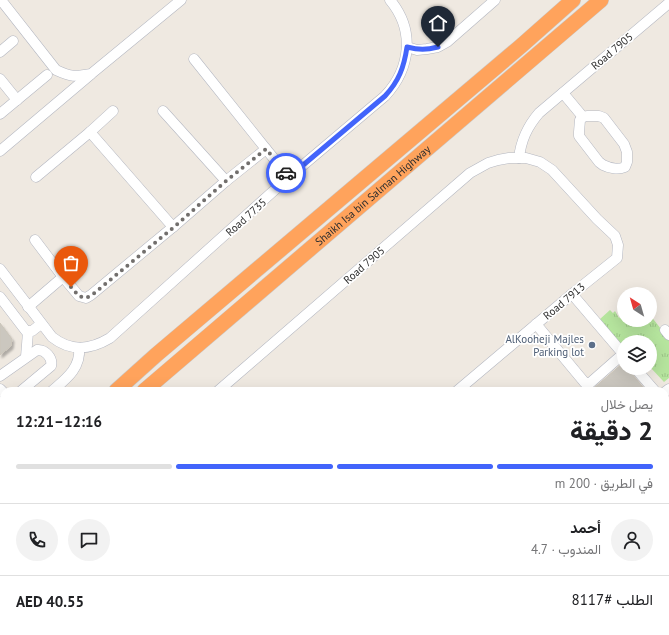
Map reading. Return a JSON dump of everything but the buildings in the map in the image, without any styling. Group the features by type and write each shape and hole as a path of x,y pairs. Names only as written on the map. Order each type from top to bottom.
{"highway":[{"name":"Shaikh Isa bin Salman Highway","path":"120,387 156,355 521,46 572,0"},
{"name":"Shaikh Isa bin Salman Highway","path":"150,387 601,0"},
{"path":"110,387 156,355"}],"street":[{"path":"1,0 52,73 79,77 91,74"},
{"path":"0,151 181,0"},
{"name":"Road 7735","path":"53,338 64,345 79,348 98,344 116,334 289,177 391,90 403,68 407,47 402,19 390,0"},
{"path":"407,47 422,50 438,47 447,42 495,0"},
{"name":"Road 7905","path":"519,158 523,138 532,121 539,113 669,3"},
{"path":"0,52 13,41"},
{"path":"194,59 289,177"},
{"path":"0,114 52,73"},
{"path":"0,80 17,100"},
{"path":"562,93 583,117"},
{"path":"36,177 113,111"},
{"path":"163,111 226,181"},
{"path":"599,116 605,120 626,148 627,162 624,167 606,167 600,162 579,136 580,122 583,117 599,116"},
{"path":"90,132 174,227"},
{"path":"35,240 79,296 86,298 92,295 266,149"},
{"name":"Road 7905","path":"223,387 470,173 484,165 498,160 519,158 533,160 540,162 552,170 597,219 615,236 618,245 617,258"},
{"name":"Road 7913","path":"462,387 539,328 572,294 617,258"},
{"path":"0,270 53,338 42,350"},
{"path":"28,307 63,277"},
{"path":"572,294 617,347"},
{"path":"0,297 24,329 28,332"},
{"path":"28,332 42,324"},
{"path":"539,328 585,383 590,383 617,361"},
{"path":"26,357 28,332"},
{"path":"57,387 75,369 78,360 79,348"},
{"path":"0,376 36,350 42,350 52,360 52,364 26,387"},
{"path":"641,375 652,387"}],"green space":[{"path":"610,310 613,313 615,311 617,314 617,327 657,327 657,324 669,339 669,378 664,382 657,374 657,335 617,335 617,342 600,319"}],"way so far":[{"path":"71,287 79,296 86,298 92,295 266,149 286,173"}],"place":[{"name":"AlKooheji Majles Parking lot","path":"592,345"}],"route":[{"path":"286,173 289,177 391,90 403,68 407,47 417,50 438,47"}]}
